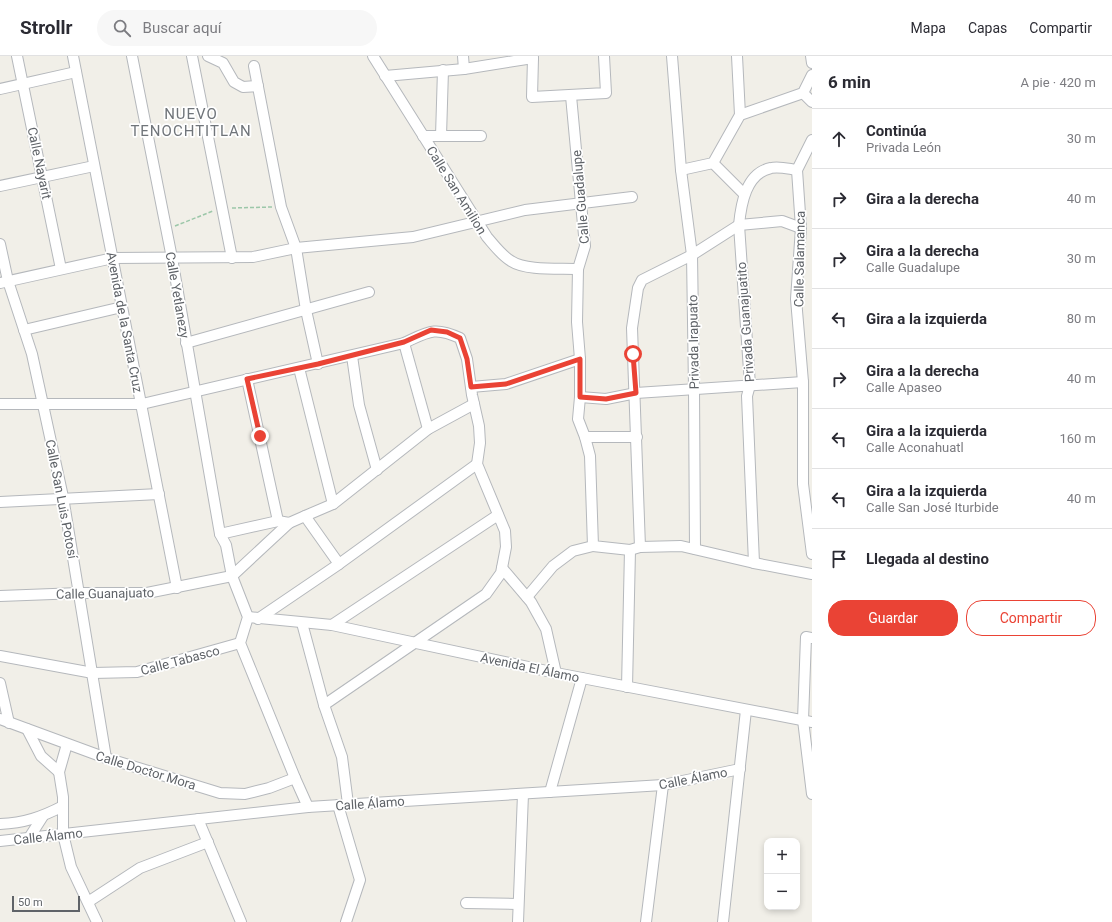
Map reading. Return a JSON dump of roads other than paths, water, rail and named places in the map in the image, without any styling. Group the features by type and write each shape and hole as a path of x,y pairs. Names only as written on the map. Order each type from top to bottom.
{"street":[{"name":"Calle Nayarit","path":"17,56 61,269"},
{"name":"Avenida de la Santa Cruz","path":"73,56 177,588"},
{"name":"Calle Yetlanezy","path":"132,56 172,258 194,393 220,534"},
{"path":"192,56 232,258"},
{"path":"208,56 223,63 234,82 244,87 258,86"},
{"name":"Calle San Amilion","path":"373,56 486,237 501,253 511,262 523,266 578,268"},
{"path":"463,56 464,69"},
{"path":"386,76 464,69 532,57 532,97 606,93 604,56"},
{"name":"Privada Irapuato","path":"672,56 681,170 692,255 695,549"},
{"path":"681,170 713,163 740,115 737,56"},
{"path":"811,56 812,63"},
{"path":"254,66 281,207 296,248 306,310 318,364"},
{"path":"441,136 443,70"},
{"path":"0,89 76,72"},
{"path":"740,115 803,93 812,75"},
{"path":"803,93 812,102"},
{"name":"Calle Guadalupe","path":"571,96 585,246 578,268 577,322 580,359 580,397 578,419 590,456 593,546"},
{"path":"423,136 481,136"},
{"path":"797,170 812,140"},
{"path":"713,163 744,194"},
{"path":"0,186 94,166"},
{"name":"Privada Guanajuatito","path":"754,563 747,396 750,385 739,224 744,194 752,181 761,173 771,168 797,170"},
{"name":"Calle Salamanca","path":"797,170 801,228 796,299 803,382 802,484 812,554"},
{"path":"4,282 113,258 253,257 296,248 413,237 525,210 632,197"},
{"path":"627,687 635,548 637,437 632,328 638,288 642,280 692,255 739,224 782,221 801,228"},
{"name":"Calle San Luis Potosí","path":"0,244 4,282 24,330 32,354 63,497 106,758"},
{"path":"186,343 369,292"},
{"path":"24,330 122,307"},
{"path":"0,404 142,404 352,356 404,342 431,330 447,332 460,338 467,359 479,426 480,443 477,464 505,531 506,547 501,573 486,594 417,643 324,705"},
{"path":"404,342 428,430"},
{"path":"352,356 359,405 377,470"},
{"path":"471,387 506,384 580,359"},
{"path":"299,368 333,504"},
{"path":"247,379 278,521"},
{"path":"580,397 606,399 636,393 803,382"},
{"path":"232,576 289,523 333,504 428,430 474,404"},
{"path":"585,437 637,437"},
{"path":"308,807 240,643 253,618 339,564 477,464"},
{"path":"0,502 63,497 159,494"},
{"path":"332,625 498,515"},
{"path":"305,516 339,564"},
{"path":"253,618 232,576 226,545 220,534 278,521 289,523"},
{"path":"527,597 553,566 573,551 593,546 635,548 681,546 754,563 812,574"},
{"path":"502,568 527,597 546,629 556,673"},
{"name":"Calle Guanajuato","path":"0,596 79,593 147,593 232,576"},
{"name":"Avenida El Álamo","path":"253,618 332,625 556,673 808,721"},
{"path":"302,623 324,705 342,757 343,804 360,880 346,922"},
{"path":"809,638 808,721 812,794"},
{"name":"Calle Tabasco","path":"0,656 92,673 137,672 240,643"},
{"path":"550,792 582,678"},
{"path":"0,682 4,721"},
{"path":"723,922 746,710"},
{"name":"Calle Doctor Mora","path":"4,721 106,758 220,793 245,794 269,788 295,778"},
{"path":"27,730 42,756 59,772"},
{"path":"67,744 59,772 63,806 63,834 71,867 97,922"},
{"name":"Calle Álamo","path":"0,841 343,804 663,785 740,769"},
{"path":"646,922 663,785"},
{"path":"518,922 517,904 523,794"},
{"path":"0,824 14,824 43,816 63,806"},
{"path":"29,838 43,816"},
{"path":"198,819 241,922"},
{"path":"88,902 140,868 208,842"},
{"path":"466,904 517,904"}],"district":[{"name":"NUEVO TENOCHTITLAN","path":"191,122"}]}
